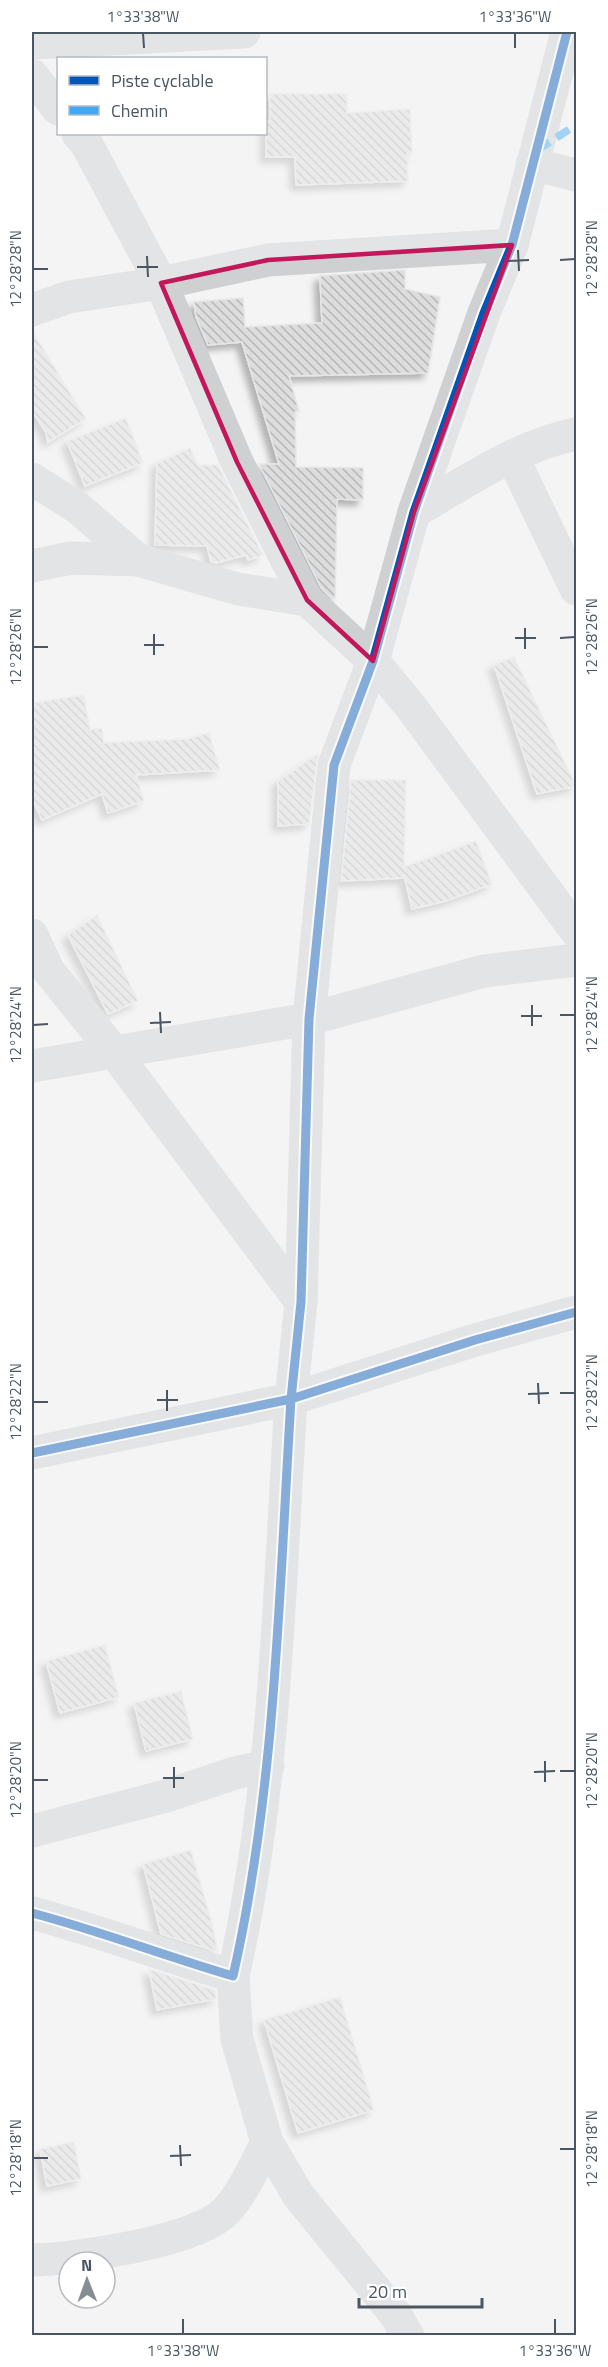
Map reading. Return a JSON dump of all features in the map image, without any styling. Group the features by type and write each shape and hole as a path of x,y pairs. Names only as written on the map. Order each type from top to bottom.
{"street":[{"path":"32,43 244,32"},
{"path":"408,2336 395,2314 298,2195 267,2142 237,2039 233,1976 248,1911 268,1766 291,1399 301,1302 309,1019 334,765 372,660 414,512 448,422 484,313 512,245 567,32"},
{"path":"32,75 57,108"},
{"path":"79,135 86,143 161,283 237,462 307,600 372,660 411,707 576,931"},
{"path":"532,164 576,175"},
{"path":"32,310 69,297 161,283 268,260 512,245"},
{"path":"414,512 512,456 548,440 576,434"},
{"path":"512,456 576,590"},
{"path":"32,479 78,508 138,560"},
{"path":"32,566 71,558 138,560 238,589 307,600"},
{"path":"32,935 48,969 115,1053 301,1302"},
{"path":"32,1066 309,1019 484,971 576,960"},
{"path":"32,1453 291,1399 475,1340 576,1312"},
{"path":"32,1831 166,1797 235,1773 268,1766"},
{"path":"32,1913 88,1928 158,1954 233,1976"},
{"path":"32,2260 64,2259 151,2242 205,2225 226,2212 267,2142"}],"highlighted area":[{"path":"512,245 414,512 373,661 307,600 237,462 161,283 268,260"}],"building":[{"path":"270,94 347,94 347,113 410,109 412,154 407,154 408,181 296,185 295,157 266,157 267,121 270,121"},
{"path":"405,270 405,289 440,297 428,373 289,376 299,411 295,412 296,467 363,468 363,500 337,499 335,598 332,598 322,589 259,464 279,464 242,342 208,345 196,317 194,302 243,298 245,327 322,323 320,276"},
{"path":"32,330 86,419 48,442 46,432 32,411"},
{"path":"126,418 143,463 85,486 67,441"},
{"path":"190,448 198,465 218,465 263,555 248,560 246,555 216,563 211,562 207,546 155,545 157,463"},
{"path":"514,657 576,786 537,794 494,665"},
{"path":"84,695 90,730 102,728 104,743 186,739 209,733 220,770 136,775 144,801 108,813 102,794 42,820 32,798 32,703"},
{"path":"318,754 309,824 278,826 278,781"},
{"path":"351,780 406,780 404,867 476,841 492,884 446,901 412,909 404,874 404,878 341,881"},
{"path":"97,915 138,1001 108,1014 68,935"},
{"path":"105,1645 119,1697 60,1713 46,1661"},
{"path":"181,1691 193,1739 146,1751 134,1703"},
{"path":"191,1850 218,1952 161,1934 143,1864"},
{"path":"149,1969 215,1990 216,1999 157,2010"},
{"path":"340,1997 374,2110 298,2133 264,2020"},
{"path":"74,2142 81,2179 47,2186 40,2149"}],"marked path":[{"path":"537,150 576,125"}],"cycle path":[{"path":"32,1453 291,1399 301,1302 309,1019 334,765 373,661 414,512 484,313 512,245 567,32"},
{"path":"32,1913 233,1976 259,1833 267,1761 279,1617 291,1399 475,1340 576,1312"}]}
